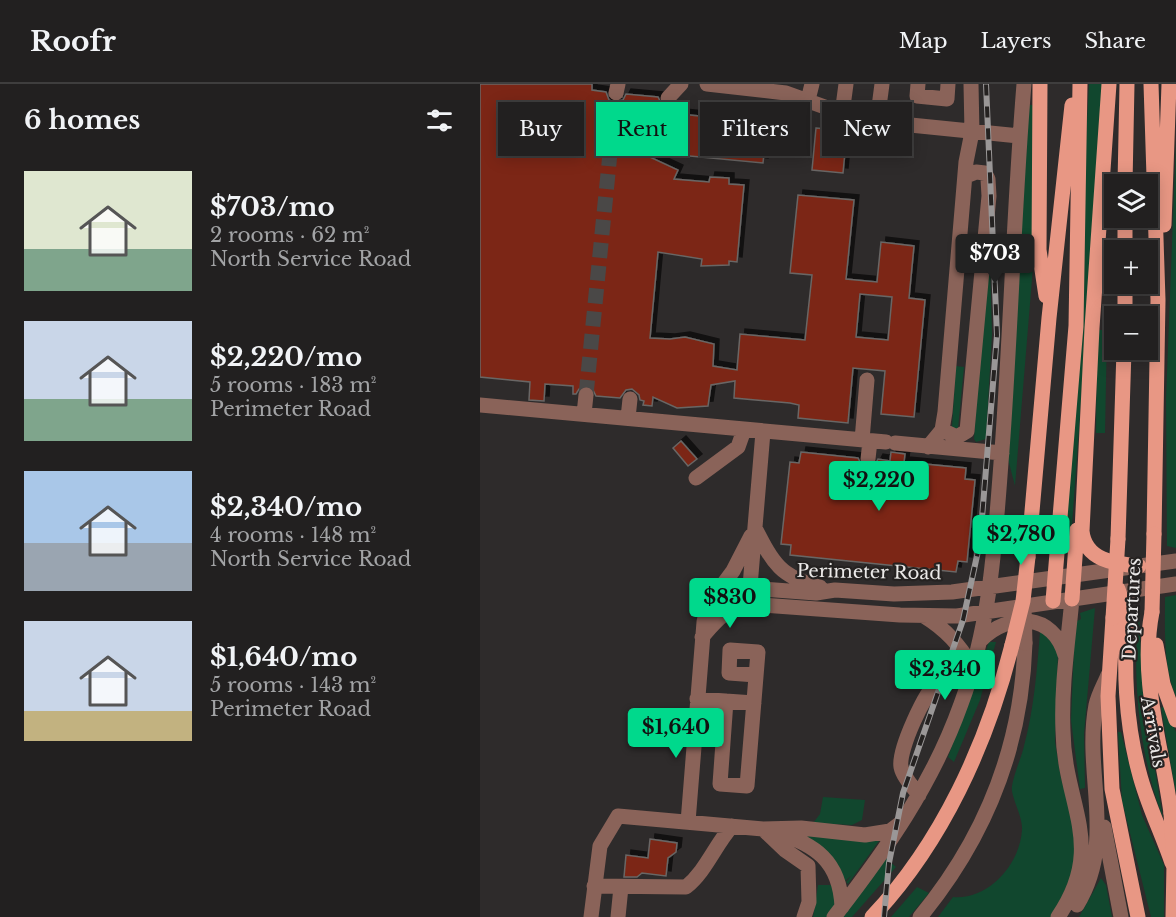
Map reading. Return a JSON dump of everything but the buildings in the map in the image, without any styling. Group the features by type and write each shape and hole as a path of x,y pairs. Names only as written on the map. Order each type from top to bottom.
{"main road":[{"path":"1040,84 1039,250 1049,318"},
{"path":"872,917 922,854 964,778 1019,644 1049,318 1074,84"},
{"path":"1053,601 1076,326 1080,84"},
{"path":"1109,84 1081,515 1083,538 1089,552 1105,560 1139,566"},
{"path":"1125,174 1127,84"},
{"path":"1151,84 1158,300"},
{"path":"1158,300 1163,256 1169,84"},
{"name":"Departures","path":"1158,300 1152,612 1148,632 1149,685 1171,813 1173,917"},
{"name":"Arrivals","path":"1124,360 1115,580 1125,681 1132,739 1139,772 1169,855 1176,886"},
{"path":"1072,598 1077,530 1081,515"},
{"path":"1152,612 1163,684 1176,720"},
{"name":"Departures","path":"1120,617 1108,673 1112,789 1138,917"}],"street":[{"path":"668,98 681,84"},
{"path":"707,84 786,93 822,106"},
{"path":"808,100 812,84"},
{"path":"844,102 846,84"},
{"path":"880,102 882,84"},
{"path":"918,84 916,96 947,99 948,84"},
{"path":"965,450 989,196 988,179 977,165 972,132 971,84"},
{"path":"838,912 905,820 946,743 973,668 988,613 1002,453 1023,84"},
{"path":"912,126 1019,136"},
{"path":"928,447 942,430 972,132"},
{"path":"966,176 976,172 985,173"},
{"path":"867,380 868,459"},
{"path":"584,414 586,395"},
{"path":"628,418 630,399"},
{"path":"480,405 1002,453"},
{"path":"696,478 738,447 744,430"},
{"path":"942,430 957,437 967,430"},
{"path":"749,596 763,432"},
{"path":"755,528 770,557 784,574 807,584 835,590"},
{"path":"688,822 702,637 706,613 711,600 733,571 755,528"},
{"name":"Perimeter Road","path":"702,637 719,617 749,596 835,590 906,594 992,587 1176,561"},
{"name":"Perimeter Road","path":"706,613 723,597 734,591 749,596 924,616 988,613 1072,598 1176,584"},
{"path":"1058,917 1075,889 1083,852 1081,828 1064,753 1065,655 1072,598"},
{"path":"924,616 946,629 958,643 973,668"},
{"path":"981,640 996,627 1017,622 1042,623 1057,635 1065,655"},
{"path":"920,917 963,859 995,793 1020,708 1019,644"},
{"path":"919,795 903,772 901,760 924,699 930,688 947,675 973,668"},
{"path":"1067,917 1084,894 1094,867 1098,841 1096,704 1108,673"},
{"path":"726,701 720,784 747,786 756,675"},
{"path":"697,699 754,704"},
{"path":"1098,800 1114,872 1121,917"},
{"path":"591,917 600,846 618,816 763,829 801,828 878,834 890,831 905,820"},
{"path":"594,886 686,887 696,880 719,842 732,826"},
{"path":"763,829 799,840 822,856 838,879 838,912"},
{"path":"763,829 785,850 808,866 809,902 804,917"},
{"path":"618,917 621,887"}],"green space":[{"path":"1089,84 1104,84 1071,539 1065,538"},
{"path":"1029,105 1034,105 1033,267 1015,486 1008,459"},
{"path":"1176,140 1176,548 1167,546 1166,399"},
{"path":"989,231 992,334 986,439 976,442 974,439"},
{"path":"1097,330 1104,330 1104,360 1106,360 1105,433 1096,433"},
{"path":"956,366 964,367 958,429 952,427"},
{"path":"1176,595 1176,697 1167,660 1165,597"},
{"path":"1095,608 1084,734 1085,788 1080,789 1071,720 1075,622 1081,619 1080,613"},
{"path":"1139,613 1143,697 1163,818 1148,770 1139,717 1136,664"},
{"path":"1040,632 1048,634 1058,653 1055,742 1061,778 1075,823 1078,864 1052,917 938,917 953,897 979,893 1000,877 1009,867 1020,843 1022,824 1012,786 1030,718"},
{"path":"989,642 996,642 980,700 954,762 948,757"},
{"path":"1164,706 1176,732 1176,794 1161,708"},
{"path":"1118,732 1121,732 1142,815 1164,865 1164,917 1151,917 1122,801"},
{"path":"823,797 865,800 862,820 852,825 813,823 820,814"},
{"path":"801,833 879,841 848,884 846,882 852,875 844,882"},
{"path":"886,858 896,867 852,917 841,917"},
{"path":"1101,878 1106,885 1112,917 1079,917"},
{"path":"818,885 835,885 837,902 828,917 813,917"},
{"path":"917,887 929,893 909,917 891,917"}],"tunnel":[{"path":"586,395 616,93"}],"railway":[{"path":"884,917 889,863 903,793 963,620 980,542 997,335 986,84"}]}
